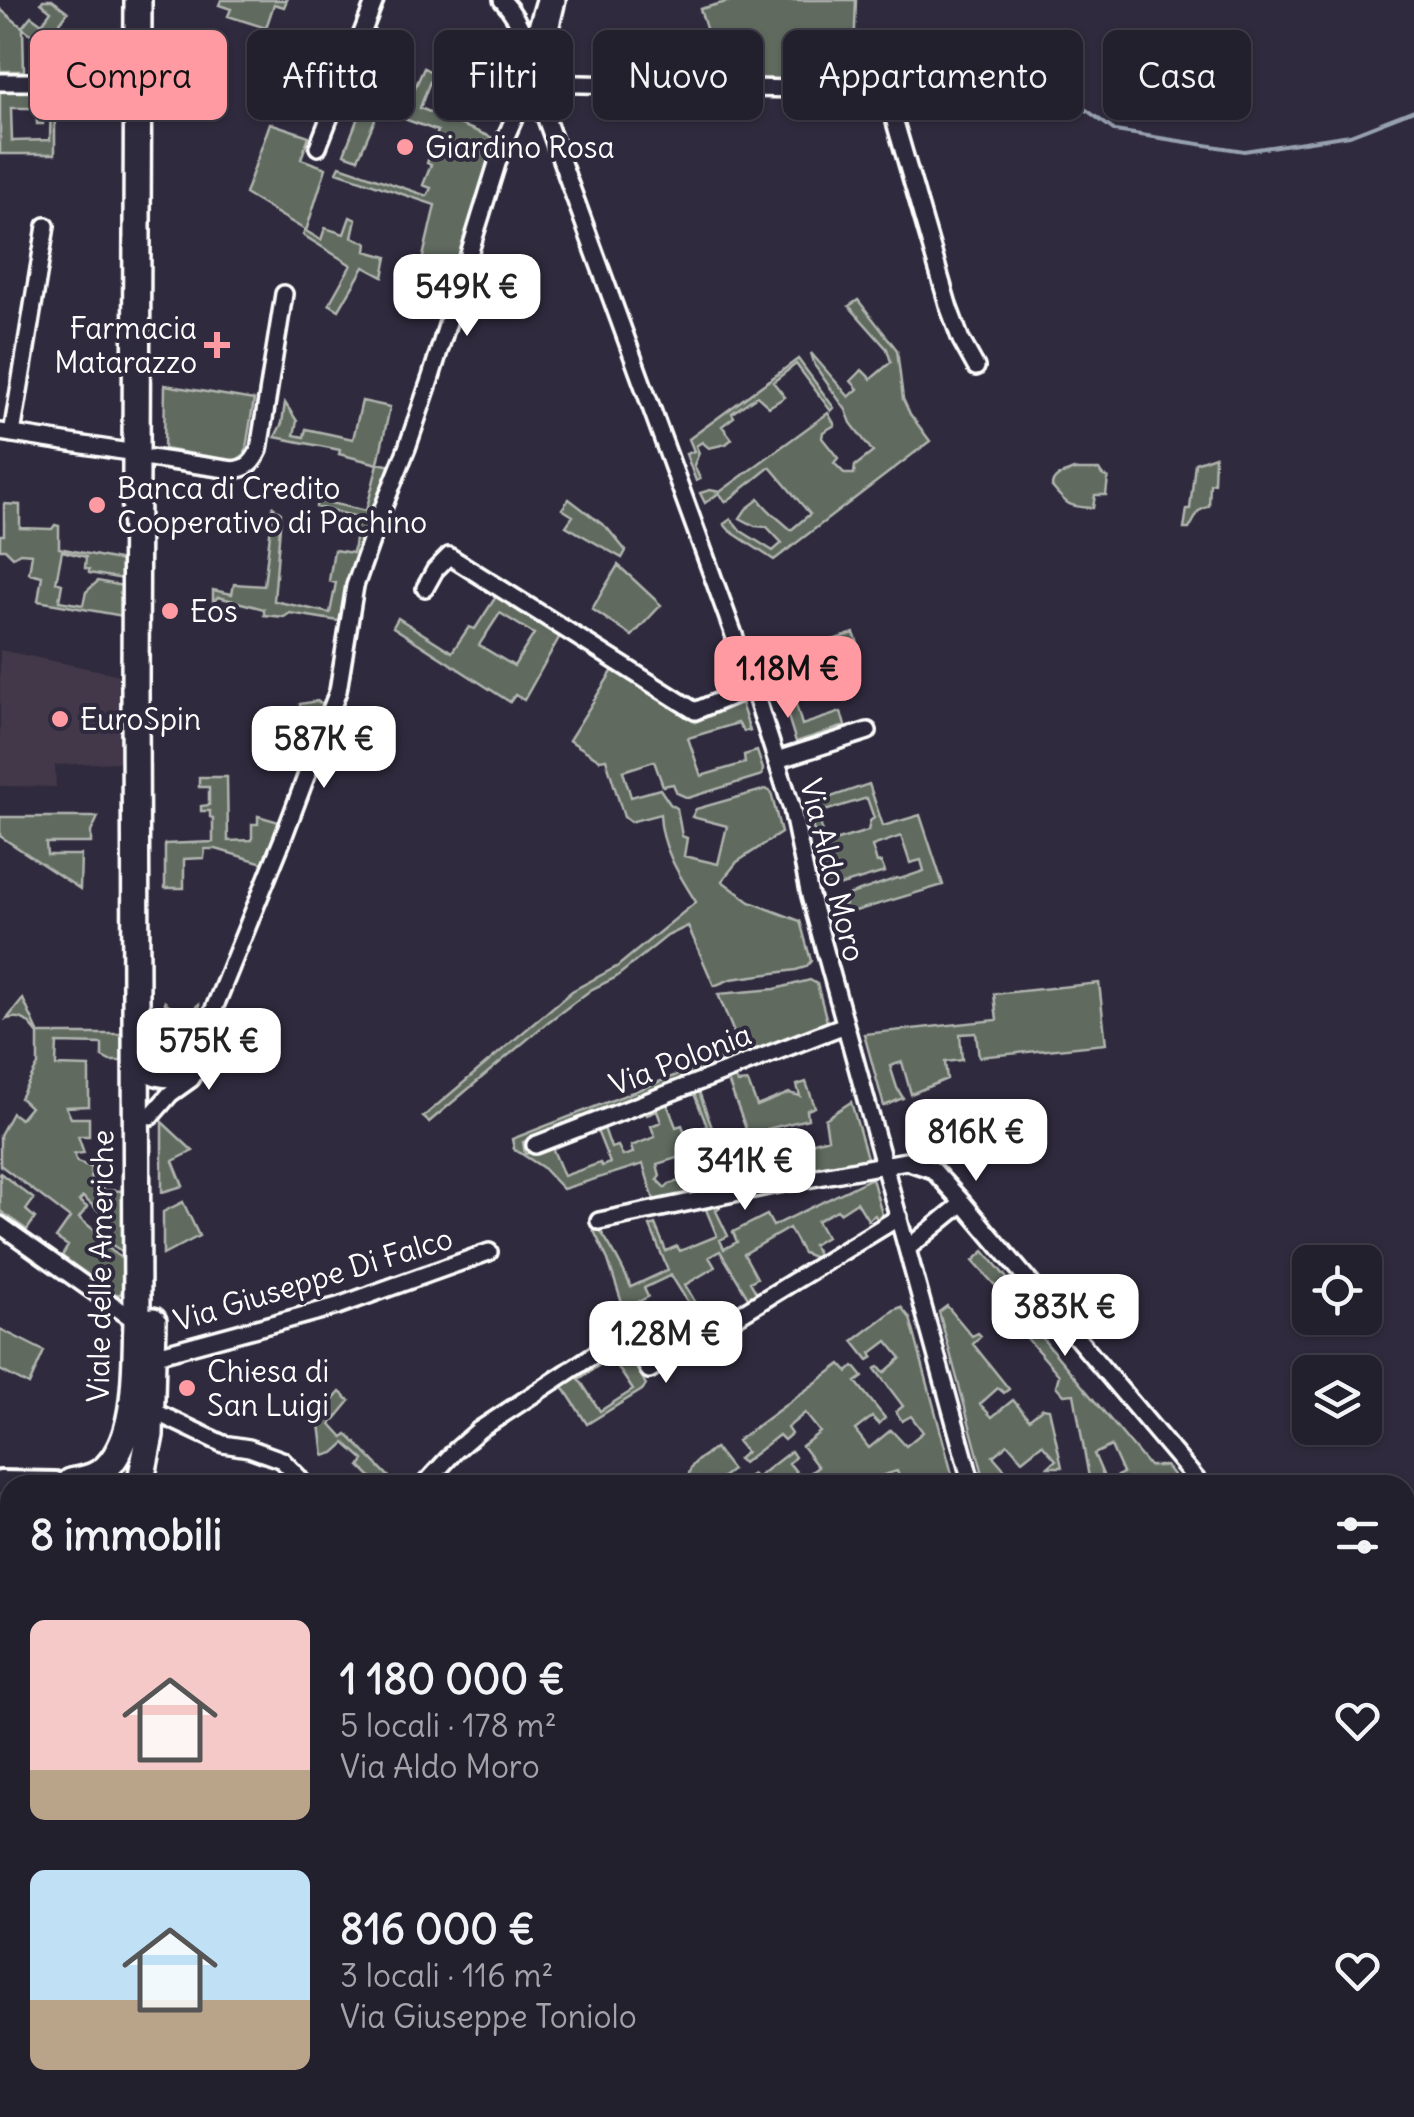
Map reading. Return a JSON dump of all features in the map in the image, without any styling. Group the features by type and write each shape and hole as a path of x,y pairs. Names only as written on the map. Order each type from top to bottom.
{"main road":[{"name":"Viale delle Americhe","path":"138,0 138,30"},
{"name":"Viale delle Americhe","path":"97,1475 106,1469 126,1437 133,1398 137,1322 142,455 153,0"},
{"name":"Viale delle Americhe","path":"138,120 153,1356 150,1435 142,1475"}],"street":[{"path":"318,147 375,0"},
{"name":"Via Aldo Moro","path":"502,0 522,30"},
{"path":"536,30 545,0"},
{"path":"550,30 557,0"},
{"path":"0,82 30,82"},
{"path":"573,84 886,90 950,308 976,368"},
{"path":"151,1075 162,1080 180,1076 190,1068 282,841 338,691 355,586 432,378 513,120"},
{"name":"Via Aldo Moro","path":"546,120 777,760 792,809 810,896 969,1475"},
{"path":"46,226 6,433 234,470 245,468 259,450 284,294"},
{"path":"425,588 449,556 695,711 753,687"},
{"path":"777,760 868,730"},
{"name":"Via Polonia","path":"535,1144 845,1026"},
{"path":"152,1116 170,1094 191,1079 202,1059 201,1040"},
{"path":"599,1221 906,1161 934,1170 1193,1475"},
{"path":"908,1248 963,1203"},
{"path":"433,1475 480,1430 627,1333 649,1370 899,1217"},
{"path":"0,1225 137,1322"},
{"name":"Via Giuseppe Di Falco","path":"153,1356 338,1306 489,1252"},
{"path":"151,1410 223,1444 282,1460 296,1475"}],"shaded area":[{"name":"EuroSpin","path":"0,650 121,675 121,762 55,765 56,787 0,786"}],"green space":[{"path":"52,0 68,12 54,30 30,30 30,33 23,28 24,71 0,71 0,9 22,27 31,16 42,24 51,11 41,3"},
{"path":"221,0 287,0 284,7 274,4 266,28 228,16 231,9 219,5"},
{"path":"734,0 856,0 855,30 783,30 783,80 763,80 763,30 706,30 700,9"},
{"path":"424,68 433,73 420,108 434,114 434,120 449,120 498,140 453,299 404,286 411,269 420,270 435,205 337,172 340,166 427,196 431,188 423,185 438,131 407,120 414,120 414,90"},
{"path":"0,92 30,92 30,108 11,108 12,141 50,140 50,120 55,120 55,154 0,154"},
{"path":"357,120 375,120 358,159 344,154"},
{"path":"270,123 309,136 301,159 326,168 306,231 321,240 325,228 344,234 350,217 356,220 352,237 367,243 366,251 387,257 383,277 364,267 339,310 329,304 351,265 303,235 305,230 245,194"},
{"path":"858,300 897,350 903,399 930,441 774,560 724,524 731,519 741,531 773,551 782,543 767,527 740,518 746,509 759,499 791,530 810,514 770,467 726,502 719,493 705,503 700,493 720,492 828,413 835,425 823,432 822,438 838,458 834,463 845,474 854,474 855,466 873,452 815,366 811,353 849,397 858,389 851,381 862,370 871,379 891,362 887,349 849,306"},
{"path":"798,359 834,408 831,411 796,364 773,382 785,397 769,407 757,396 732,413 734,417 722,426 732,439 726,444 709,448 702,442 696,446 699,453 694,465 700,479 696,481 686,454 694,451 689,439"},
{"path":"165,385 254,400 245,454 235,461 164,449"},
{"path":"362,401 390,407 378,463 396,467 345,622 290,613 284,617 264,615 264,609 218,597 213,602 213,590 232,594 234,584 264,586 273,507 281,513 274,601 330,613 336,583 329,581 334,550 353,553 358,517 316,507 317,500 366,511 378,464 339,454 340,450 275,437 285,403 297,421 294,435 304,437 306,429 353,439"},
{"path":"1215,456 1209,506 1199,511 1189,529 1184,529 1195,463"},
{"path":"1074,470 1099,470 1108,478 1106,495 1095,495 1093,508 1069,504 1052,487 1057,477"},
{"path":"569,499 607,528 626,551 622,558 566,526 573,516 562,509"},
{"path":"4,504 20,505 20,528 59,526 59,548 123,561 123,579 89,573 85,568 86,557 62,551 56,582 62,584 59,601 83,605 86,592 98,581 123,586 123,616 38,601 42,576 29,573 32,554 13,557 0,549"},
{"path":"618,565 661,605 632,636 592,609"},
{"path":"497,595 560,636 524,700 515,695 510,702 393,627 398,618 452,652 469,627 475,629","holes":["500,613 534,634 514,666 479,645"]},
{"path":"854,633 859,646 852,649 857,667 809,680 810,687 793,694 802,725 841,712 845,726 796,742 764,662"},
{"path":"613,670 695,722 741,703 750,731 744,731 738,723 688,738 701,776 745,763 744,755 757,751 762,775 688,798 677,793 673,784 663,786 654,761 623,771 631,797 660,789 677,808 682,836 687,838 684,856 718,864 727,826 692,817 696,809 766,789 771,792 781,833 737,862 722,881 750,902 800,921 811,961 796,970 731,979 714,986 688,926 667,936 615,978 592,989 548,1022 429,1122 423,1117 572,991 618,966 696,902 667,849 660,814 630,822 624,817 606,759 600,760 569,740"},
{"path":"317,701 326,706 300,770 265,762 265,757 285,757 286,731 295,731 296,718 301,717 300,704"},
{"path":"199,777 227,777 228,841 252,840 252,824 258,824 258,816 279,822 263,863 205,849 204,858 184,859 184,888 165,888 165,844 213,842 213,818 210,811 201,811 201,806 209,805 209,787 199,787"},
{"path":"869,784 883,826 920,815 943,885 832,918 827,901 834,899 838,906 846,904 845,896 924,871 921,860 910,863 901,836 872,846 877,863 881,862 885,872 825,890 817,846 868,831 874,818 867,798 818,813 822,830 814,832 807,805"},
{"path":"0,817 98,817 91,843 46,843 47,855 81,855 80,889 0,836"},
{"path":"810,980 817,984 828,1025 523,1142 525,1154 551,1145 564,1176 610,1163 596,1128 603,1125 611,1148 618,1146 623,1156 633,1153 631,1146 655,1137 651,1126 661,1122 657,1111 647,1115 644,1109 666,1101 676,1127 682,1125 686,1135 707,1126 693,1091 698,1089 716,1139 746,1129 727,1078 733,1075 738,1083 748,1082 757,1106 789,1093 800,1096 797,1085 806,1082 815,1107 807,1110 808,1119 767,1129 775,1153 828,1138 825,1119 851,1102 868,1161 781,1175 780,1163 767,1164 767,1178 761,1179 745,1136 733,1139 734,1147 708,1153 714,1179 728,1177 729,1185 711,1189 699,1151 657,1164 657,1180 665,1188 685,1179 689,1182 693,1176 700,1179 701,1191 654,1200 643,1164 563,1189 542,1167 514,1149 512,1139 741,1050 718,994 775,989"},
{"path":"1099,983 1106,1044 979,1057 976,1033 960,1034 962,1060 945,1062 947,1079 911,1094 902,1062 890,1066 903,1098 884,1106 864,1034 997,1020 994,994"},
{"path":"23,999 39,1034 125,1034 125,1061 102,1057 102,1044 57,1043 56,1063 89,1067 89,1106 66,1107 71,1118 89,1118 89,1136 78,1136 84,1153 74,1154 77,1162 91,1167 95,1186 125,1191 126,1254 103,1239 114,1224 83,1197 79,1201 87,1207 79,1218 126,1262 126,1288 119,1295 62,1256 68,1246 56,1238 70,1218 0,1165 0,1135 12,1113 20,1119 30,1107 20,1098 38,1065 38,1034 25,1020 7,1019"},
{"path":"165,1002 184,1017 199,1004 199,1013 187,1053 165,1071"},
{"path":"162,1122 193,1151 173,1161 183,1186 162,1192"},
{"path":"0,1173 34,1199 26,1210 35,1218 27,1230 0,1211"},
{"path":"872,1178 883,1218 878,1221 875,1215 868,1220 857,1202 817,1221 826,1237 813,1245 819,1256 816,1258 803,1253 789,1228 744,1254 757,1278 750,1282 757,1294 749,1299 720,1251 709,1257 715,1267 685,1285 697,1305 692,1309 671,1275 644,1288 648,1297 634,1304 647,1327 642,1331 657,1354 646,1355 594,1231 600,1230 631,1287 668,1270 650,1226 655,1224 666,1251 677,1246 680,1251 717,1236 705,1207 719,1204 716,1211 728,1236 720,1240 724,1249 737,1242 733,1232 767,1215 773,1226"},
{"path":"183,1202 199,1236 163,1255 163,1212"},
{"path":"984,1251 1044,1322 1043,1339 1149,1466 1166,1466 1173,1475 1119,1475 1123,1473 1111,1446 1094,1454 1103,1475 1089,1475 1074,1394 1064,1395 1056,1386 1059,1375 1019,1329 1017,1318 1003,1301 1001,1292 973,1261"},
{"path":"947,1306 972,1336 981,1336 973,1344 1009,1389 1004,1393 998,1388 980,1404 992,1417 1013,1400 1029,1419 1043,1408 1049,1409 1062,1467 1048,1467 1056,1460 1042,1444 1022,1460 1008,1444 993,1456 1009,1475 983,1475 939,1312"},
{"path":"901,1307 910,1318 952,1475 898,1475 897,1471 884,1475 807,1475 818,1467 802,1446 820,1432 805,1413 787,1428 791,1434 784,1440 779,1435 743,1463 738,1459 746,1452 737,1441 841,1364 848,1372 854,1366 863,1377 856,1382 885,1418 879,1424 872,1417 855,1430 869,1448 891,1430 906,1446 923,1432 911,1416 902,1421 896,1412 903,1406 875,1369 879,1367 884,1373 901,1358 887,1341 868,1360 853,1341"},
{"path":"0,1329 44,1351 29,1385 0,1370"},
{"path":"623,1345 628,1347 646,1385 587,1424 562,1385","holes":["611,1357 633,1390 600,1411 579,1379"]},
{"path":"340,1392 350,1401 331,1424 343,1437 347,1434 387,1475 369,1475 360,1466 364,1460 345,1443 324,1456 319,1416"},
{"path":"715,1448 732,1470 725,1475 689,1475 699,1459"},
{"path":"791,1451 795,1457 789,1463 799,1475 760,1475"}],"waterway":[{"path":"1083,107 1115,131 1244,151 1350,135 1414,110"}],"place":[{"name":"Giardino Rosa","path":"405,147"},
{"name":"Farmacia Matarazzo","path":"217,345"},
{"name":"Banca di Credito Cooperativo di Pachino","path":"97,505"},
{"name":"Eos","path":"170,611"},
{"name":"EuroSpin","path":"60,719"},
{"name":"Chiesa di San Luigi","path":"187,1388"}]}
